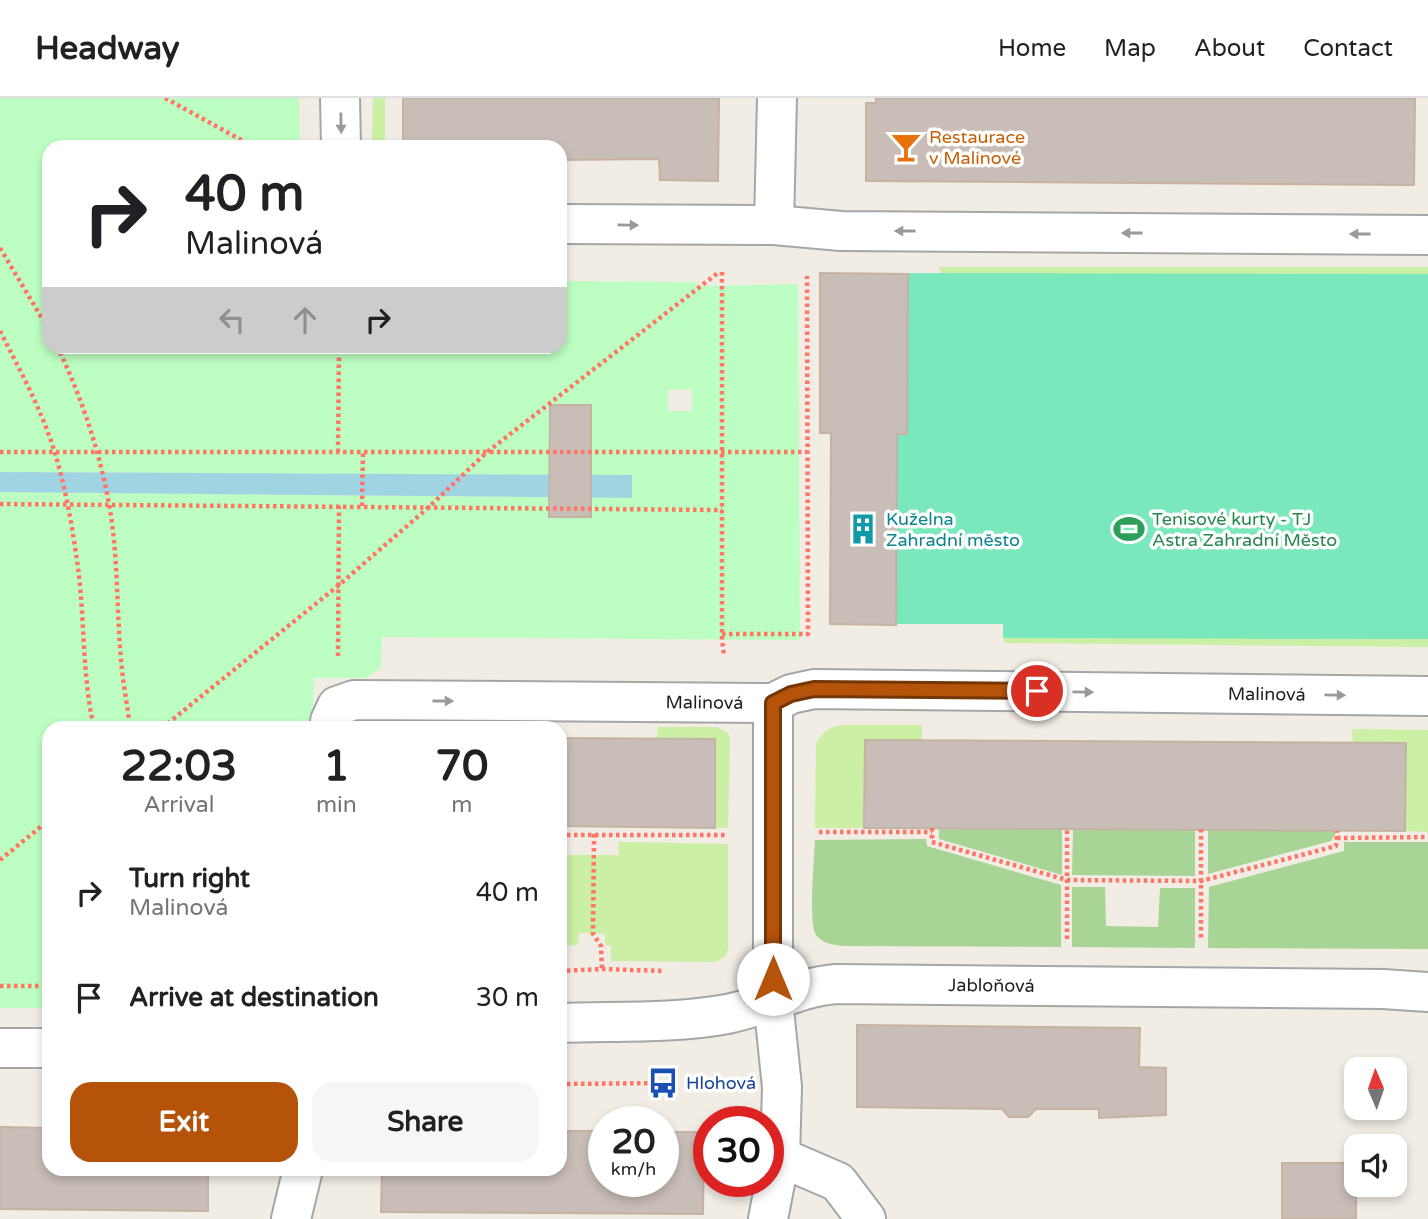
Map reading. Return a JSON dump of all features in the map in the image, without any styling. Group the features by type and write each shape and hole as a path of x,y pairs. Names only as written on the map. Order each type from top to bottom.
{"street":[{"path":"340,98 341,140"},
{"path":"775,225 777,98"},
{"path":"567,224 775,225 841,231 1428,235"},
{"name":"Malinová","path":"330,721 337,706 354,700 773,703 791,694 814,689 1428,696"},
{"path":"773,703 773,1000 781,1106"},
{"name":"Jabloňová","path":"567,1023 711,1017 739,1011 819,985 836,984 1382,989 1428,992"},
{"path":"0,1048 42,1048"},
{"path":"784,1159 838,1182 866,1219"},
{"path":"290,1219 301,1176"},
{"path":"768,1219 772,1197"}],"path":[{"path":"165,98 241,140"},
{"path":"0,248 42,318"},
{"path":"722,260 722,634 726,662"},
{"path":"171,721 339,585 487,452 722,270 734,270"},
{"path":"722,634 808,634 807,270"},
{"path":"0,331 21,371 54,452 67,504 78,570 84,656 93,721"},
{"path":"61,354 75,383 97,452 109,505 117,566 122,669 129,721"},
{"path":"338,452 339,354"},
{"path":"0,452 807,452"},
{"path":"362,506 363,452"},
{"path":"0,504 722,510"},
{"path":"338,664 339,506"},
{"path":"0,859 42,826"},
{"path":"655,827 655,835"},
{"path":"1066,828 1066,942"},
{"path":"1201,829 1201,943"},
{"path":"817,832 932,830 932,842 1067,880 1201,881 1336,846 1336,831"},
{"path":"594,834 593,934 601,946 602,969"},
{"path":"567,835 737,835"},
{"path":"1337,838 1428,837"},
{"path":"567,971 676,971"},
{"path":"0,986 42,986"},
{"path":"567,1084 663,1083"}],"green space":[{"path":"0,98 299,98 300,140 42,140 42,354 567,354 567,281 693,282 701,286 798,284 800,640 382,637 381,668 366,678 314,678 312,721 42,721 42,1008 0,1008 0,492 631,498 632,476 0,472","holes":["692,389 692,411 668,411 668,390"]},
{"path":"373,98 385,98 385,140 372,140"},
{"path":"939,267 1428,267 1428,284 947,293"},
{"name":"Tenisové kurty - TJ Astra Zahradní Město","path":"820,273 1428,274 1428,639 1003,638 1003,624 830,624 831,433 820,433"},
{"path":"1003,624 1428,629 1428,647 1004,643"},
{"path":"842,725 922,725 922,740 865,740 864,828 815,828 816,744 826,731"},
{"path":"658,727 716,727 727,732 730,738 728,828 715,828 715,739 657,738"},
{"path":"1352,729 1428,730 1428,832 1405,831 1406,743 1353,743"},
{"path":"939,828 1062,828 1062,875 939,839"},
{"path":"1073,829 1195,829 1195,876 1072,875"},
{"path":"1208,829 1337,831 1331,841 1208,874"},
{"path":"926,839 927,846 1061,885 1061,947 844,946 827,943 817,936 812,915 815,840"},
{"path":"618,842 728,844 726,956 716,962 611,961 611,946 605,945 605,934 579,933 578,945 567,946 567,855 619,855"},
{"path":"1344,842 1428,842 1428,949 1208,948 1209,887 1344,851"},
{"path":"1072,887 1105,887 1106,926 1158,927 1160,888 1195,888 1195,948 1072,947"}],"water":[{"path":"0,472 632,475 632,498 0,492"}],"building":[{"path":"403,98 719,98 718,181 660,180 659,159 567,160 567,140 403,140"},
{"path":"876,98 1415,98 1414,185 866,181 866,103 876,103"},
{"path":"820,273 908,274 907,434 897,434 896,625 830,624 831,433 820,433"},
{"path":"550,405 591,405 591,517 549,517"},
{"path":"567,738 715,739 715,828 567,826"},
{"path":"865,740 1406,743 1405,831 864,828"},
{"path":"857,1025 1140,1028 1139,1067 1166,1068 1166,1115 1099,1118 1099,1109 1036,1109 1028,1117 1009,1117 1002,1109 857,1107"},
{"path":"0,1127 42,1128 42,1176 208,1176 208,1211 0,1209"},
{"path":"567,1131 588,1131 588,1197 679,1197 679,1132 693,1132 693,1197 703,1197 703,1214 381,1212 382,1176 567,1176"},
{"path":"1282,1163 1344,1163 1344,1197 1356,1197 1356,1219 1282,1219"}],"place":[{"name":"Restaurace v Malinové","path":"906,147"},
{"name":"Kuželna Zahradní město","path":"863,529"},
{"name":"Tenisové kurty - TJ Astra Zahradní Město","path":"1129,529"},
{"name":"Hlohová","path":"663,1083"}],"route":[{"path":"773,979 773,703 791,694 814,689 1037,691"}]}
